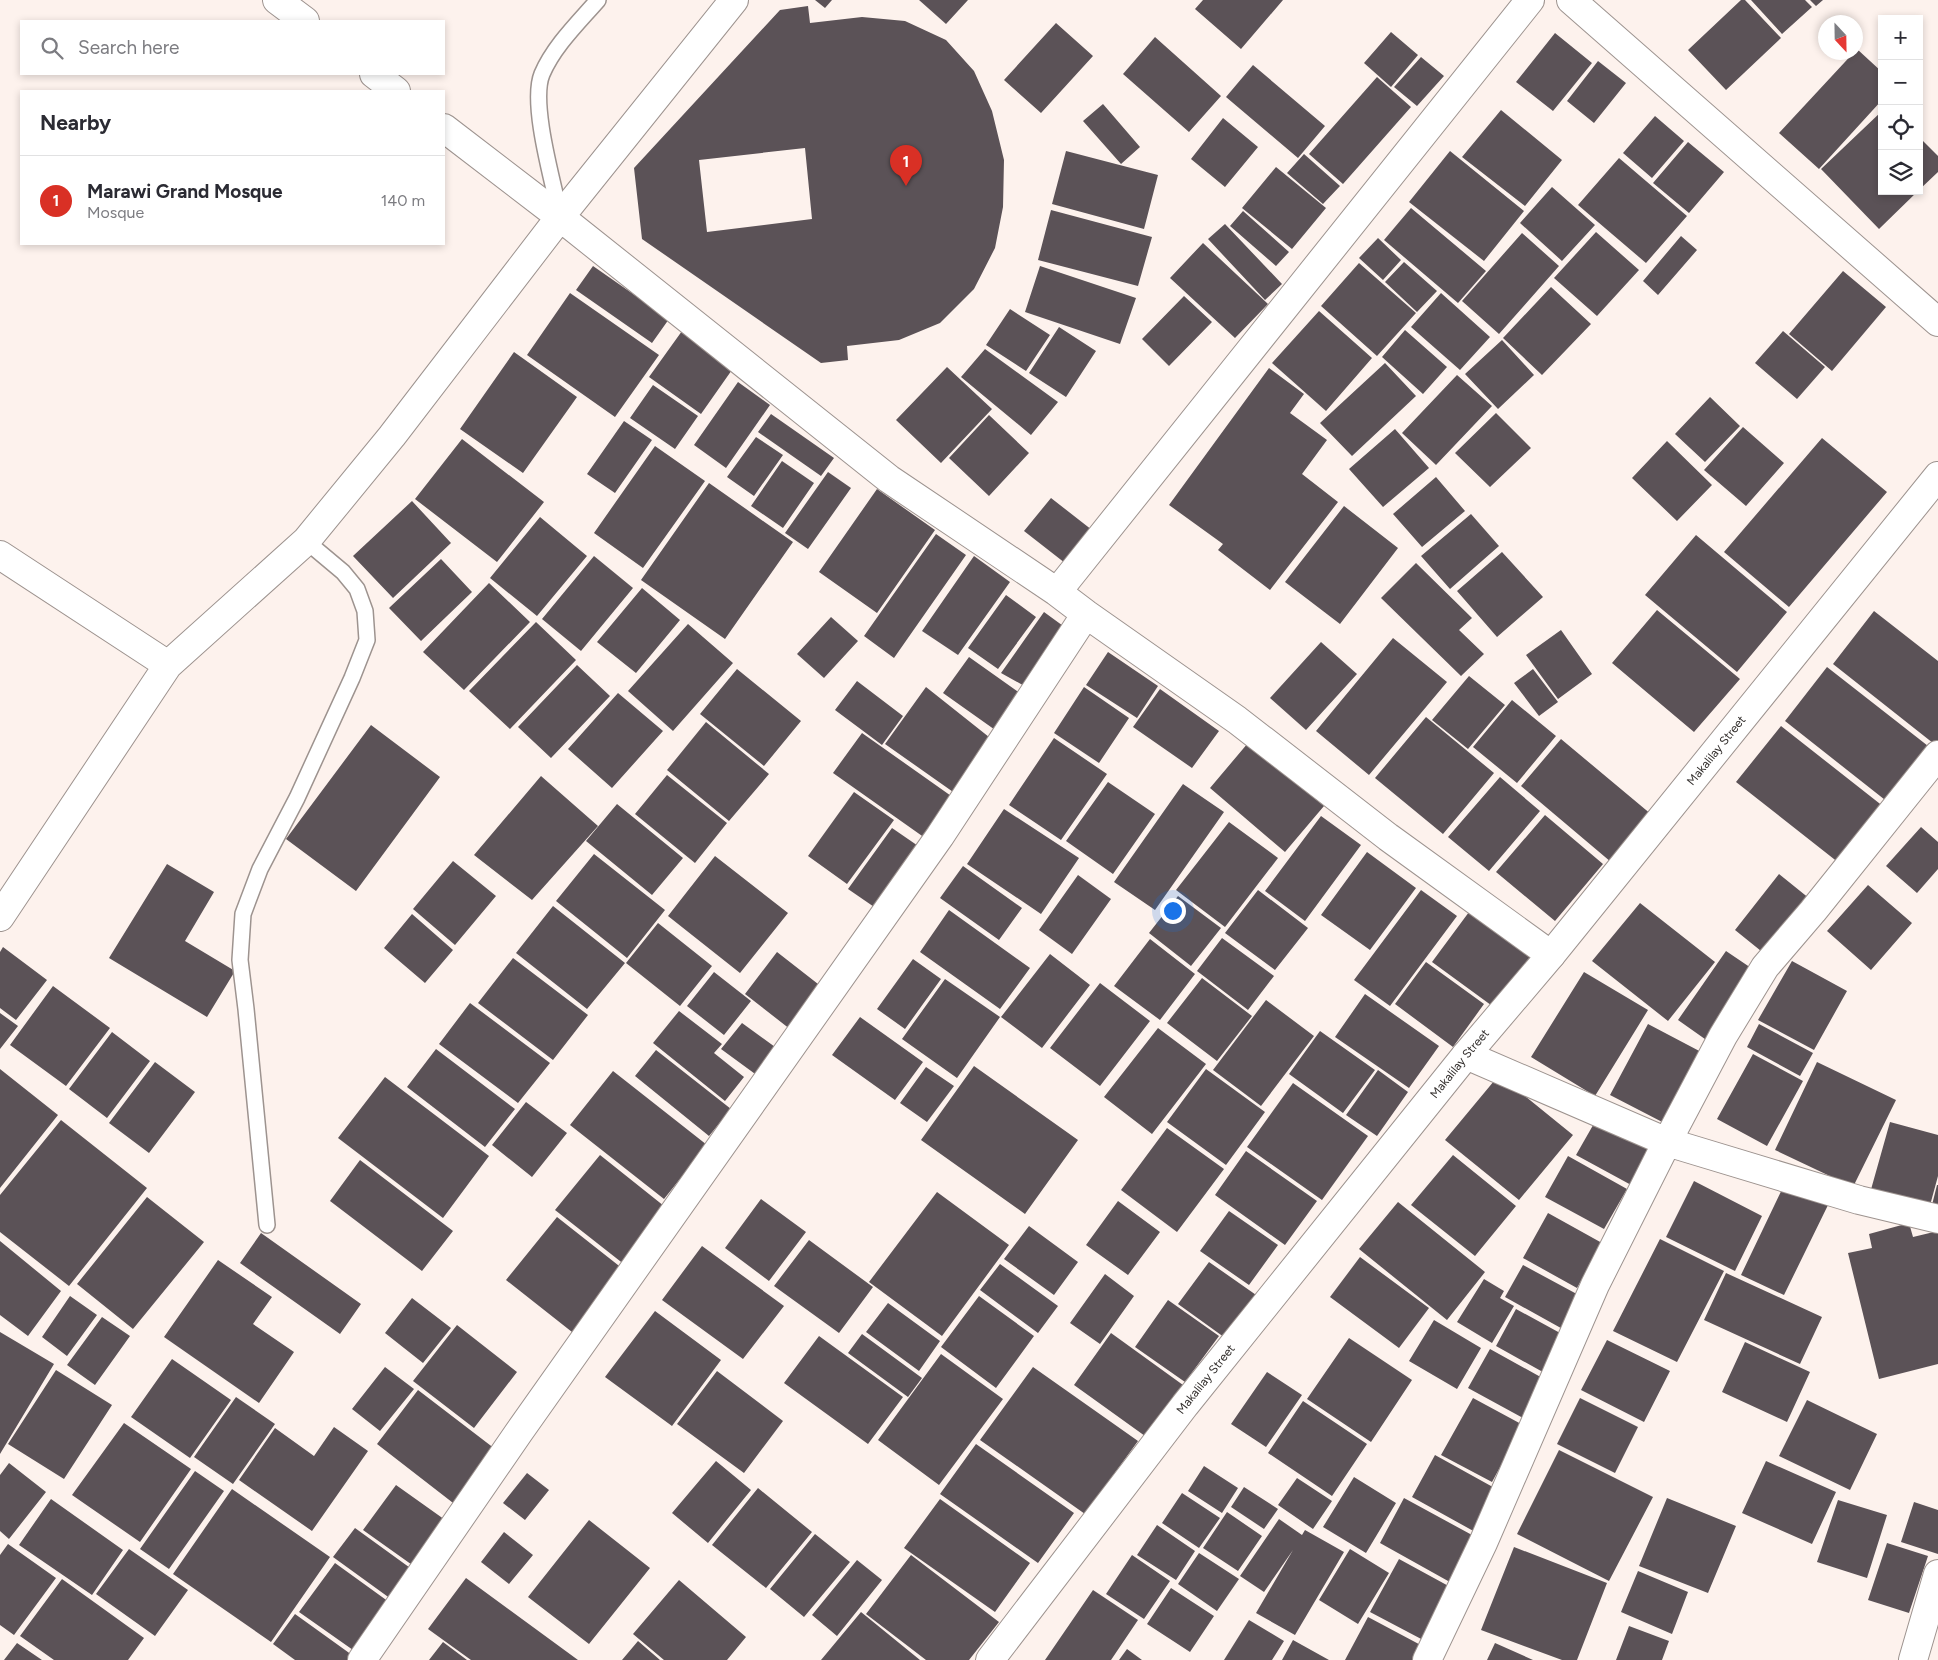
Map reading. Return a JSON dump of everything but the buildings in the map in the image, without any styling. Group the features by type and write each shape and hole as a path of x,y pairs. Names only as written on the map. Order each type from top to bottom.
{"street":[{"path":"277,0 304,20"},
{"path":"0,918 168,665 306,541 392,436 560,216 734,0"},
{"path":"1057,592 1530,0"},
{"path":"1571,0 1938,322"},
{"path":"375,75 395,90"},
{"path":"445,129 560,216 889,479 1057,592 1238,720 1388,837 1552,955"},
{"name":"Makalilay Street","path":"990,1660 1184,1405 1466,1055 1552,955 1938,476"},
{"path":"0,555 168,665"},
{"path":"362,1660 519,1432 940,836 1086,614"},
{"path":"1428,1660 1483,1543 1596,1285 1667,1142 1723,1036 1765,966 1814,911 1938,754"},
{"path":"1466,1055 1667,1142 1859,1200 1938,1219"},
{"path":"1914,1660 1938,1574"}],"lane":[{"path":"560,216 542,130 538,98 541,76 554,52 598,0"},
{"path":"267,1225 240,960 243,914 260,869 297,798 352,678 367,640 365,611 357,589 343,572 306,541"}],"place":[{"name":"Marawi Grand Mosque","path":"906,186"}]}
